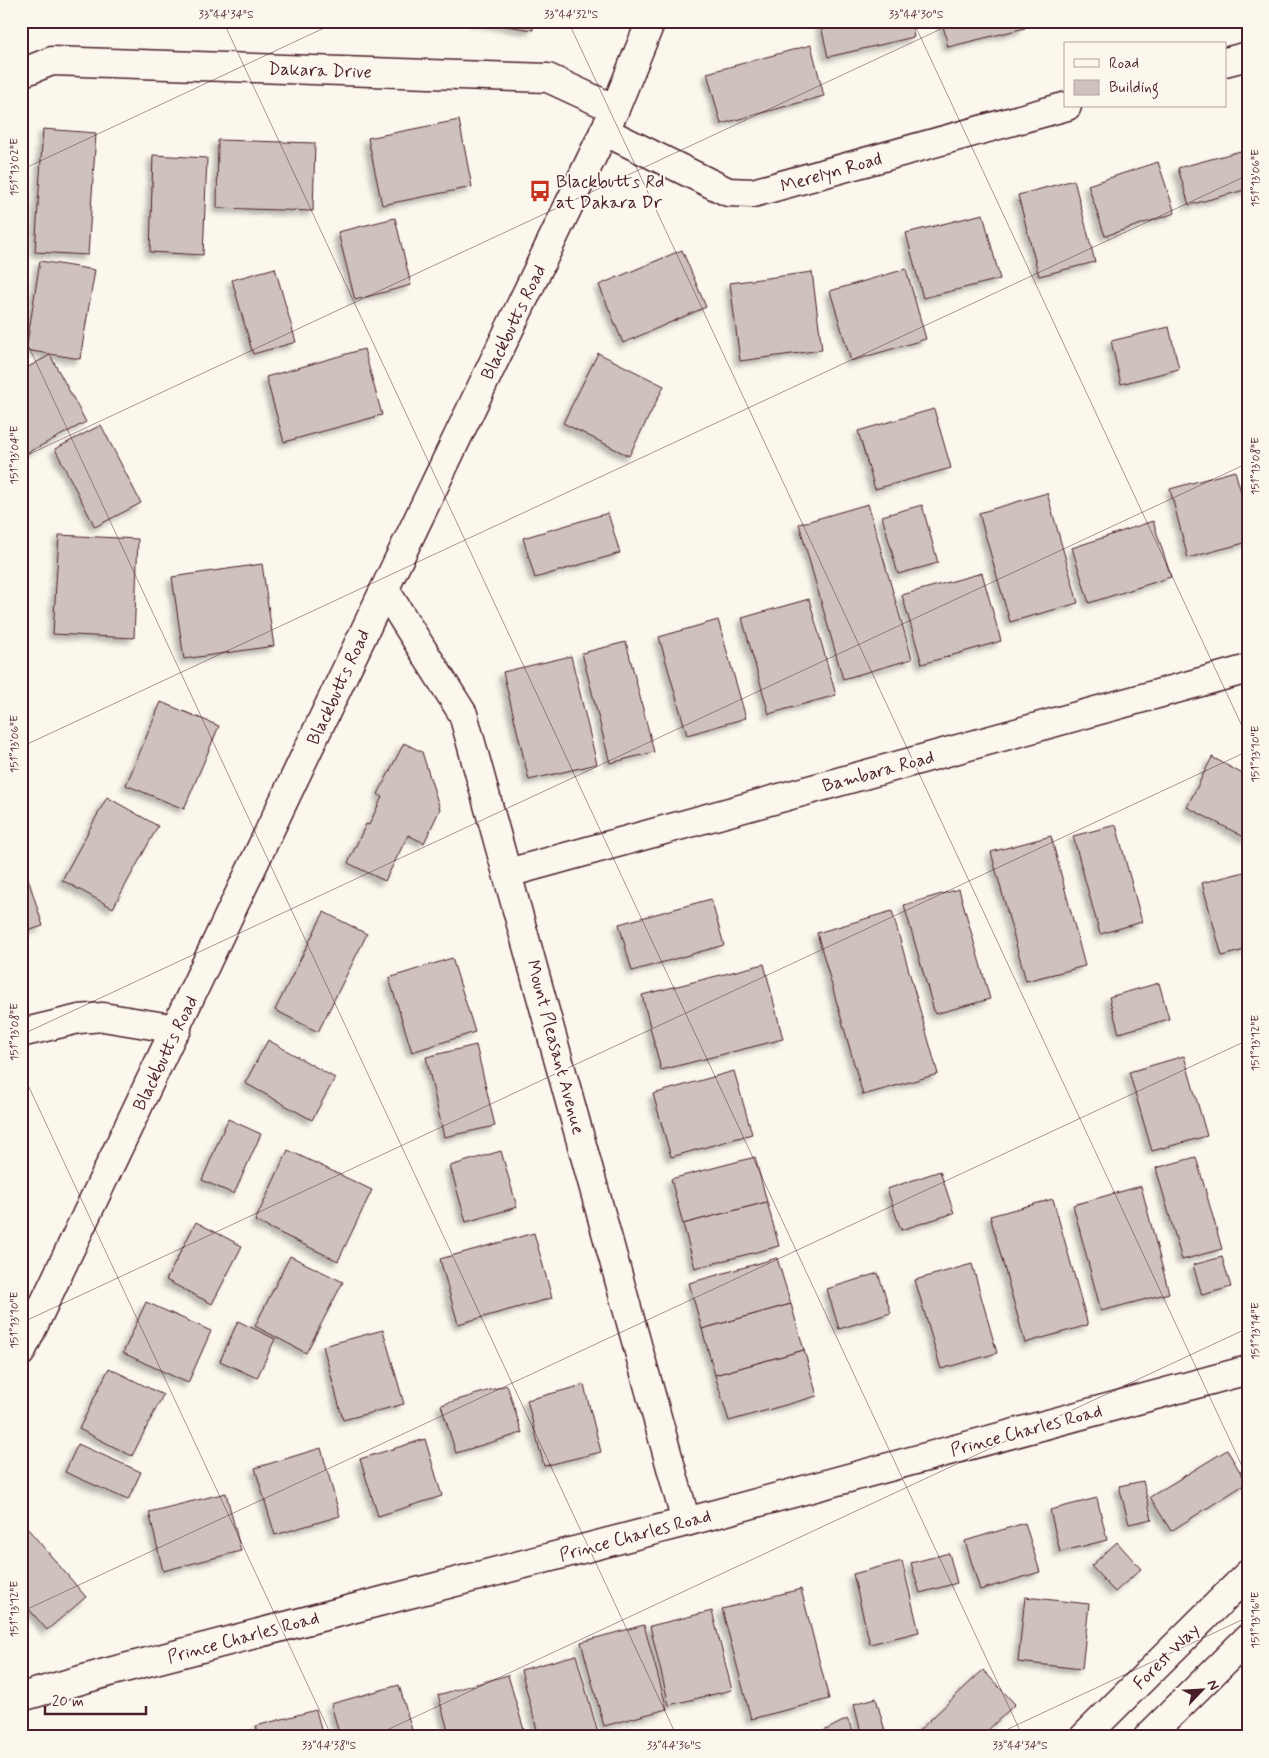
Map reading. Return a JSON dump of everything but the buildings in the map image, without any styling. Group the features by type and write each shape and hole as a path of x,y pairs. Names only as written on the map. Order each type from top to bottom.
{"street":[{"name":"Blackbutts Road","path":"21,1352 177,1029 609,120 652,21"},
{"path":"1226,62 1248,56"},
{"name":"Dakara Drive","path":"21,73 52,61 548,78 609,120"},
{"name":"Merelyn Road","path":"609,120 728,192 753,193 1064,107"},
{"name":"Mount Pleasant Avenue","path":"384,590 463,714 686,1522"},
{"name":"Bambara Road","path":"508,873 1248,669"},
{"path":"21,1033 79,1019 103,1017 177,1029"},
{"name":"Prince Charles Road","path":"21,1697 109,1672 686,1522 1248,1370"},
{"name":"Forest Way","path":"1084,1737 1248,1574"},
{"path":"1148,1737 1248,1638"}],"place":[{"name":"Blackbutts Rd at Dakara Dr","path":"540,191"}]}
